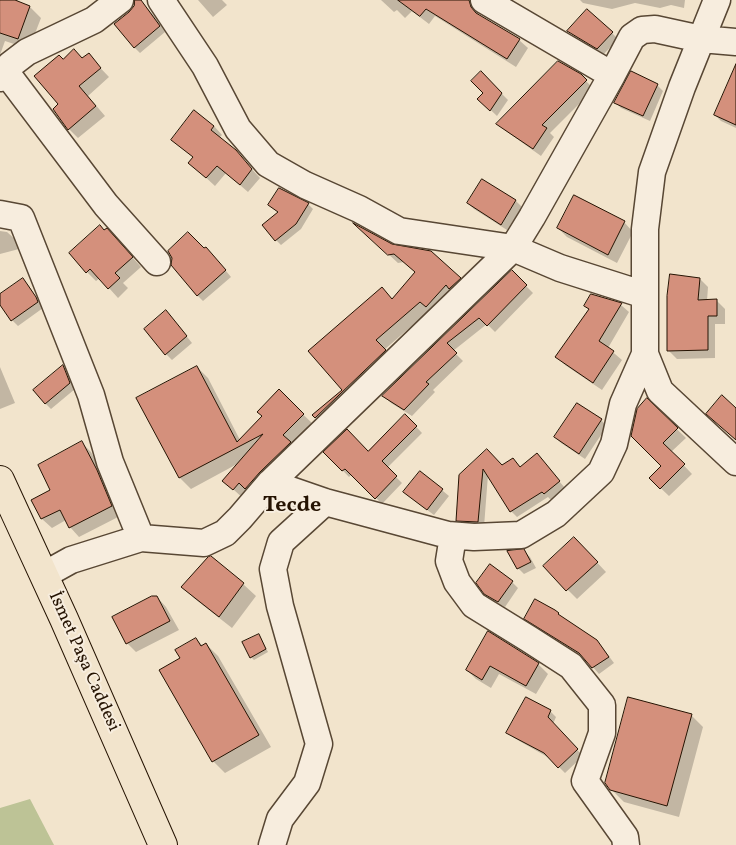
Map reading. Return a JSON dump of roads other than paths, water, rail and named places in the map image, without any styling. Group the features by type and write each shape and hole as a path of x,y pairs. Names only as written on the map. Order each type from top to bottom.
{"main road":[{"name":"İsmet Paşa Caddesi","path":"0,480 163,845"}],"street":[{"path":"120,0 94,20 27,52 10,65 3,74 106,205 157,262"},
{"path":"161,0 205,66 238,129 268,164 305,185 359,209 399,231 513,248 560,268 645,295"},
{"path":"484,0 612,75"},
{"path":"717,0 682,87 652,172 645,229 645,354 660,391 736,462"},
{"path":"44,575 71,560 141,538 204,543 225,533 270,483 513,248 632,37 642,30 656,29 702,39 736,42"},
{"path":"0,214 21,218 91,395 110,462 141,538"},
{"path":"270,483 325,502 453,536 522,535 556,514 600,472 614,444 623,404 645,354"},
{"path":"272,845 280,819 307,783 319,744 280,606 273,569 281,542 325,502"},
{"path":"453,536 449,561 457,582 474,605 571,666 602,705 602,733 585,781 624,837 626,845"}],"district":[{"name":"Tecde","path":"292,507"}]}
